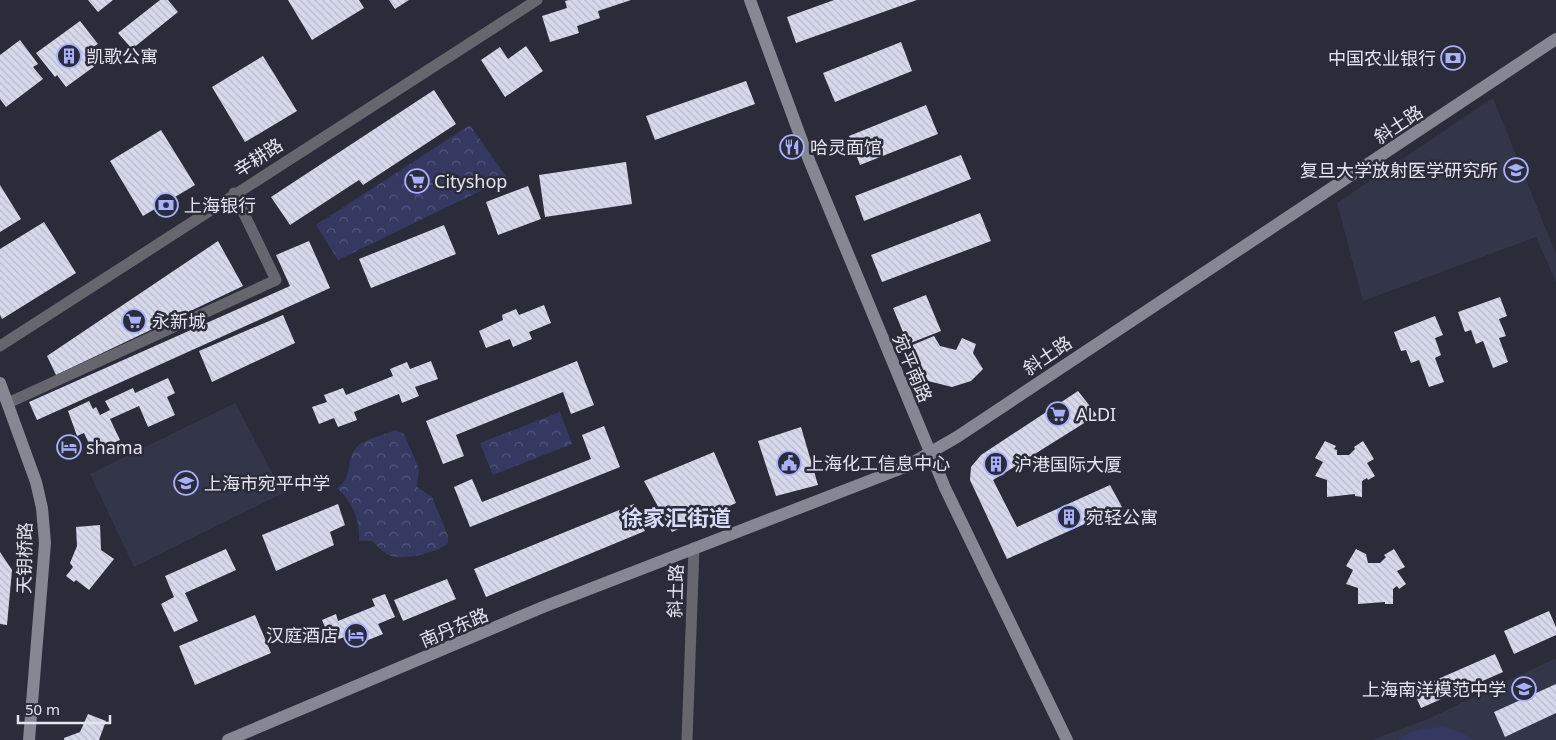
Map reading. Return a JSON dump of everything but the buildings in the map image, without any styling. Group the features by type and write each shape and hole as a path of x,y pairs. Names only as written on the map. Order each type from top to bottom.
{"main road":[{"name":"宛平南路","path":"750,0 809,160 945,488 1067,740"},
{"name":"斜土路","path":"694,548 905,467 965,432 1556,39"},
{"name":"天钥桥路","path":"0,383 36,482 42,508 45,543 29,740"},
{"name":"南丹东路","path":"228,740 543,607 694,548"}],"street":[{"name":"辛耕路","path":"0,346 234,193 537,0"},
{"path":"8,403 276,280 234,193"},
{"name":"斜土路","path":"687,740 694,548"}],"shaded area":[{"path":"1493,98 1556,254 1556,282 1536,237 1363,301 1337,203"},
{"name":"上海市宛平中学","path":"235,403 283,493 134,567 90,474"},
{"name":"上海南洋模范中学","path":"1556,658 1556,740 1372,740 1428,719"}],"green space":[{"path":"470,125 507,178 338,260 316,225"},
{"path":"560,412 572,444 493,475 480,443"},
{"path":"395,430 404,434 419,469 417,487 432,497 448,536 448,543 429,553 404,557 391,556 372,541 359,541 357,519 351,505 337,488 346,479 351,458 356,448 369,440"},
{"path":"1443,727 1462,733 1473,740 1398,740 1414,731"}],"place":[{"name":"凯歌公寓","path":"69,56"},
{"name":"中国农业银行","path":"1453,58"},
{"name":"哈灵面馆","path":"792,147"},
{"name":"复旦大学放射医学研究所","path":"1516,170"},
{"name":"Cityshop","path":"417,181"},
{"name":"上海银行","path":"166,205"},
{"name":"永新城","path":"134,321"},
{"name":"ALDI","path":"1058,414"},
{"name":"shama","path":"69,447"},
{"name":"上海化工信息中心","path":"789,463"},
{"name":"沪港国际大厦","path":"996,464"},
{"name":"上海市宛平中学","path":"186,483"},
{"name":"宛轻公寓","path":"1069,517"},
{"name":"汉庭酒店","path":"356,635"},
{"name":"上海南洋模范中学","path":"1524,689"}],"district":[{"name":"徐家汇街道","path":"676,517"}]}
